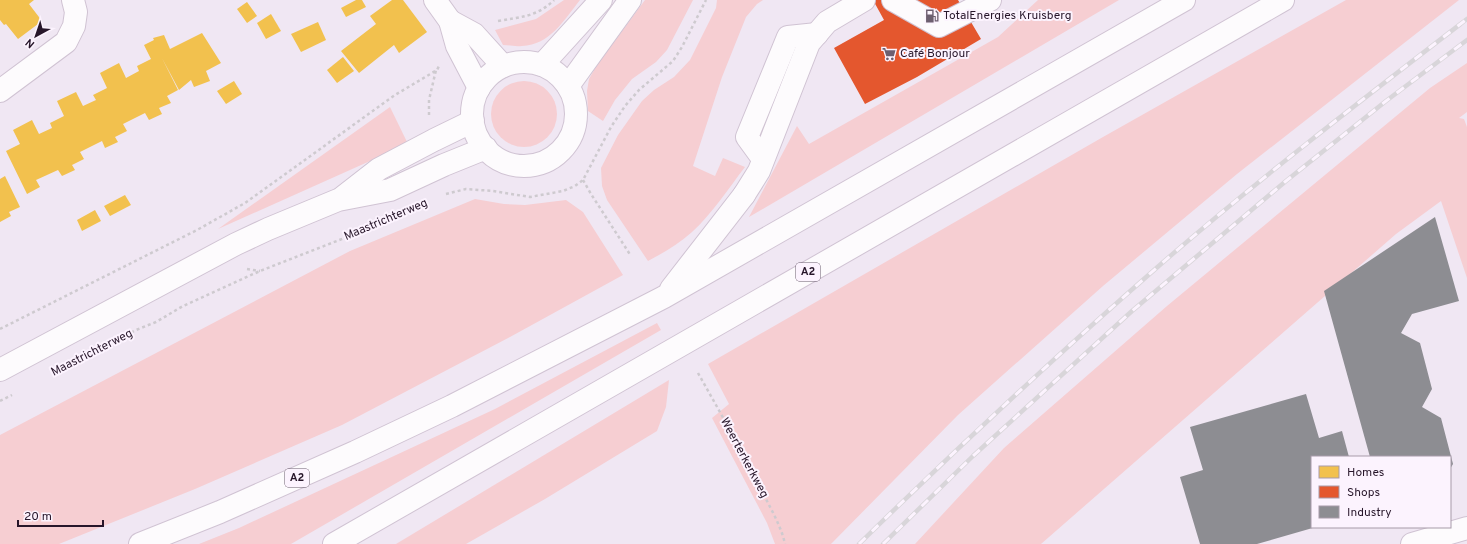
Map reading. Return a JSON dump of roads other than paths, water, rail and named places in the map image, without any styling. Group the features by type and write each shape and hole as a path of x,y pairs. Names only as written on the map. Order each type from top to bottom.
{"main road":[{"path":"0,91 66,42 74,26 76,12 73,0"},
{"path":"435,0 450,21 457,46 479,88"},
{"path":"542,65 601,0"},
{"path":"568,86 630,0"},
{"name":"A2","path":"664,297 744,195 759,171 809,43 828,22 837,9 864,0"},
{"path":"893,0 939,26 990,0"},
{"name":"A2","path":"140,544 220,512 355,452 452,406 664,297 1184,0"},
{"name":"A2","path":"334,544 1283,0"},
{"path":"450,21 474,34 503,66"},
{"path":"527,62 542,65 557,73 568,86 576,110 575,127 567,142 556,155 545,161 532,165 515,165 499,159 486,148 478,137 473,121 474,104 479,88 490,75 503,66 527,62"},
{"path":"338,200 380,169 473,121"},
{"path":"0,370 236,244 268,229 338,200 390,190 444,165 486,148"},
{"path":"1412,544 1467,528"}],"railway":[{"path":"859,544 933,472 1084,332 1198,232 1351,109 1467,19"},
{"path":"883,544 973,456 1132,311 1286,181 1386,101 1467,40"}],"place":[{"name":"TotalEnergies Kruisberg","path":"932,16"},
{"name":"Café Bonjour","path":"889,54"}]}
